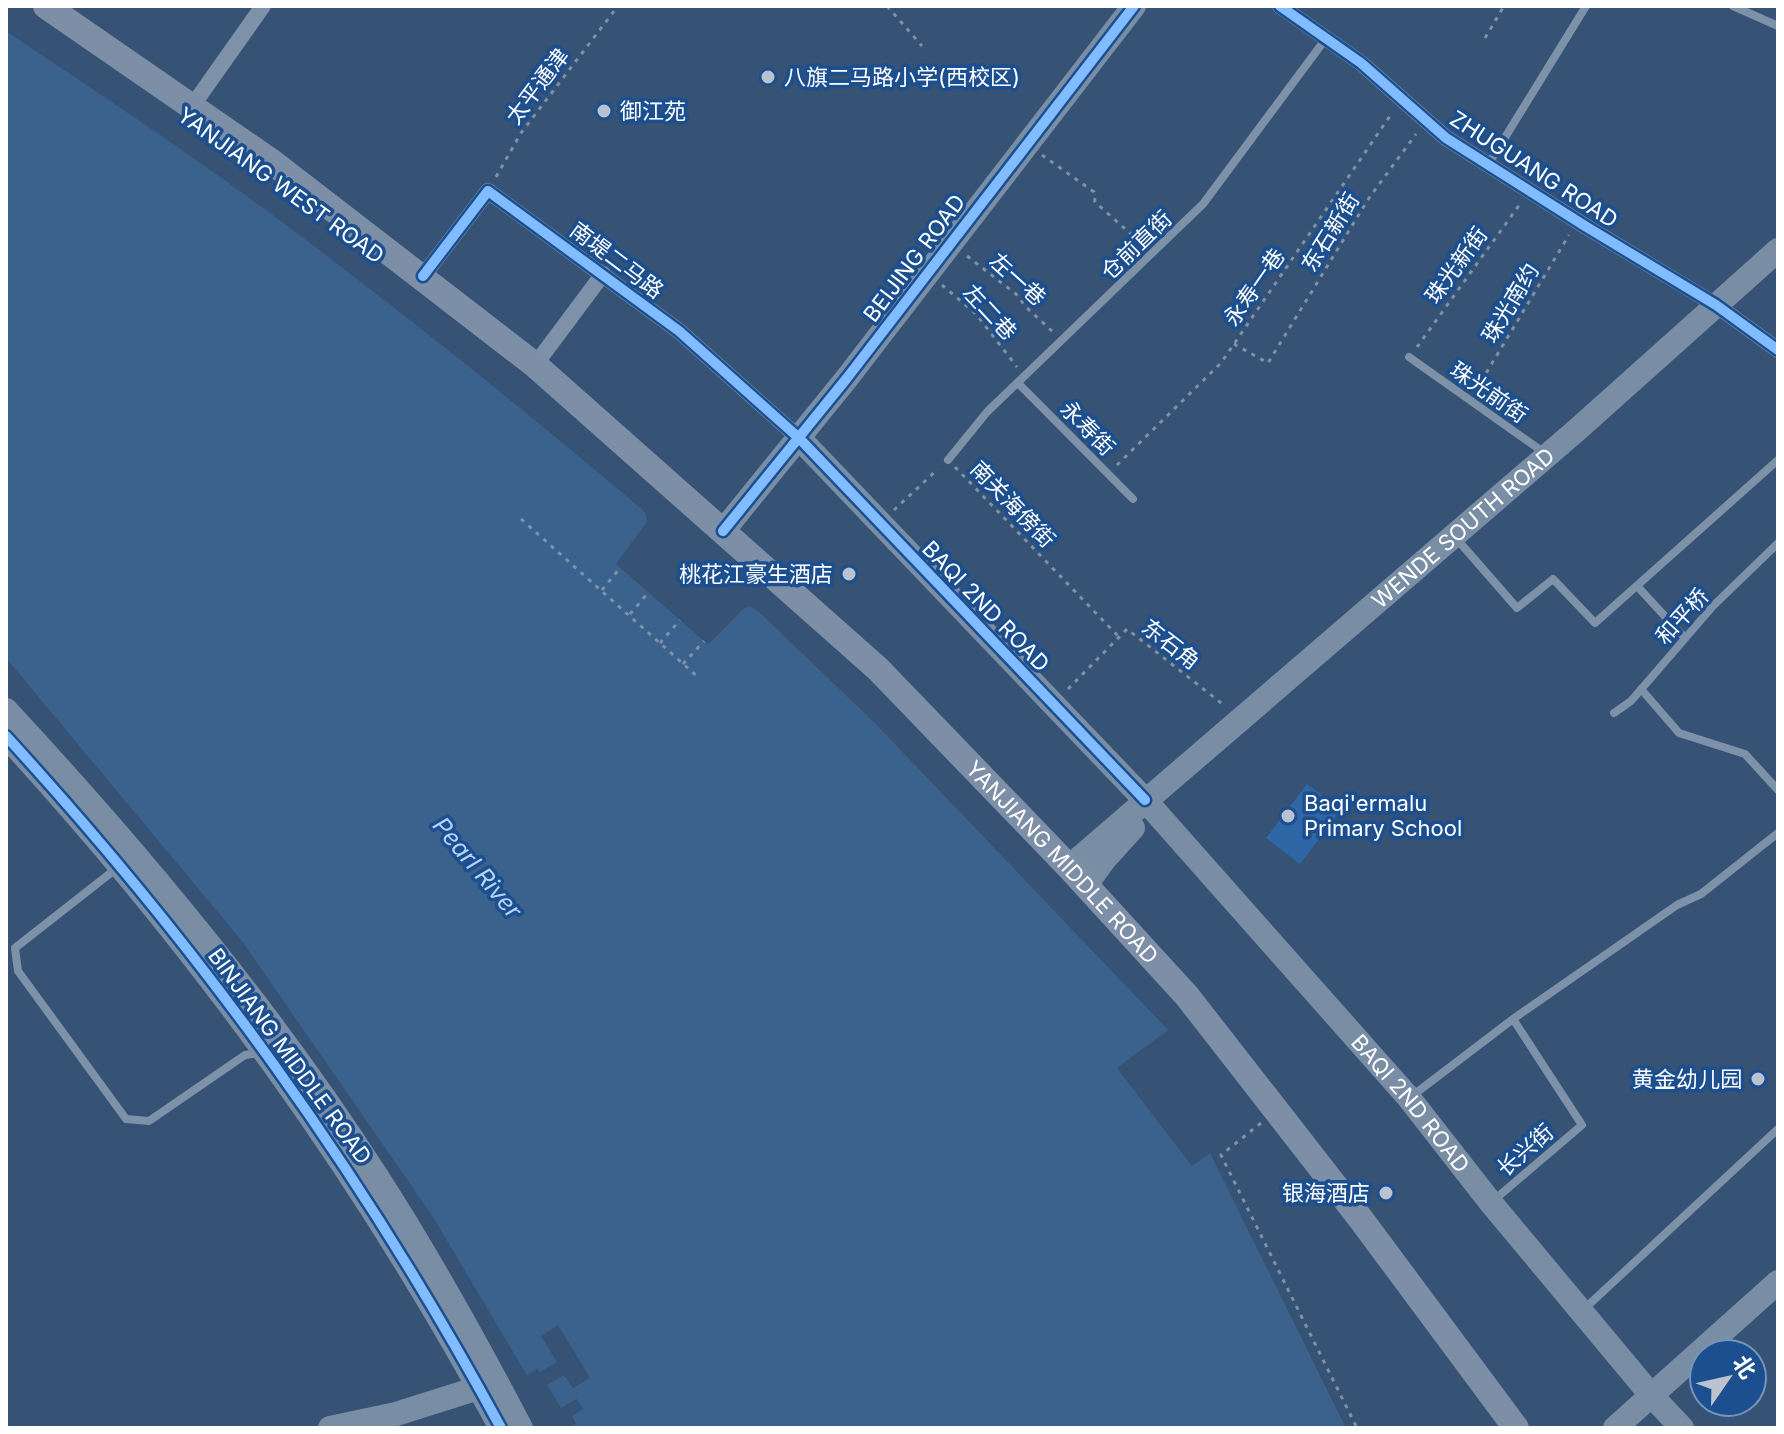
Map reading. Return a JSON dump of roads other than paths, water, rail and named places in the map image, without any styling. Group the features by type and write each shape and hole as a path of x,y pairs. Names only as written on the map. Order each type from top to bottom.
{"main road":[{"name":"YANJIANG WEST ROAD","path":"25,6 214,134 532,370"},
{"name":"YANJIANG WEST ROAD","path":"46,6 193,105 423,276 532,370"},
{"name":"BEIJING ROAD","path":"723,531 799,438 1134,6"},
{"name":"WENDE SOUTH ROAD","path":"1077,876 1145,800 1548,455 1778,250"},
{"name":"YANJIANG MIDDLE ROAD","path":"532,370 723,531 878,669 1077,876 1187,996 1368,1228 1516,1428"},
{"name":"BAQI 2ND ROAD","path":"799,438 1145,800 1409,1098 1491,1203 1682,1428"},
{"name":"BINJIANG MIDDLE ROAD","path":"6,710 134,853 189,920 291,1055 391,1199 448,1293 488,1386 501,1428"},
{"name":"BINJIANG MIDDLE ROAD","path":"6,736 121,865 266,1052 372,1206 439,1315 521,1428"},
{"path":"1615,1428 1778,1282"},
{"path":"330,1428 398,1421 488,1386"}],"street":[{"path":"193,105 263,6"},
{"name":"ZHUGUANG ROAD","path":"1280,6 1361,63 1425,122 1577,222 1716,305 1778,350"},
{"name":"南堤二马路","path":"423,276 488,191 679,331 799,438"},
{"path":"532,370 603,274"}],"lane":[{"path":"1488,165 1586,6"},
{"path":"1733,6 1778,26"},
{"name":"仓前直街","path":"948,460 987,412 1203,204 1327,37"},
{"name":"珠光前街","path":"1409,357 1548,455"},
{"name":"永寿街","path":"1021,380 1133,499"},
{"path":"1454,536 1517,608 1553,579 1595,623 1778,460"},
{"name":"和平桥","path":"1614,713 1631,701 1713,606 1778,543"},
{"path":"1637,586 1685,638"},
{"path":"1641,689 1679,733 1745,754 1778,790"},
{"path":"1409,1098 1513,1019 1677,905 1701,894 1778,833"},
{"path":"121,865 15,948 18,971 126,1119 149,1121 245,1055 266,1052"},
{"name":"长兴街","path":"1491,1203 1582,1125 1513,1019"},
{"path":"1582,1312 1778,1129"}],"water":[{"name":"Pearl River","path":"6,31 273,215 476,372 645,512 647,522 616,564 704,641 709,644 743,609 750,606 874,722 1168,1030 1117,1068 1192,1166 1210,1153 1346,1428 558,1428 433,1217 242,941 6,658"}],"place":[{"name":"八旗二马路小学(西校区)","path":"768,77"},
{"name":"御江苑","path":"604,111"},
{"name":"桃花江豪生酒店","path":"849,574"},
{"name":"Baqi'ermalu Primary School","path":"1288,816"},
{"name":"黄金幼儿园","path":"1758,1079"},
{"name":"银海酒店","path":"1386,1193"}]}
